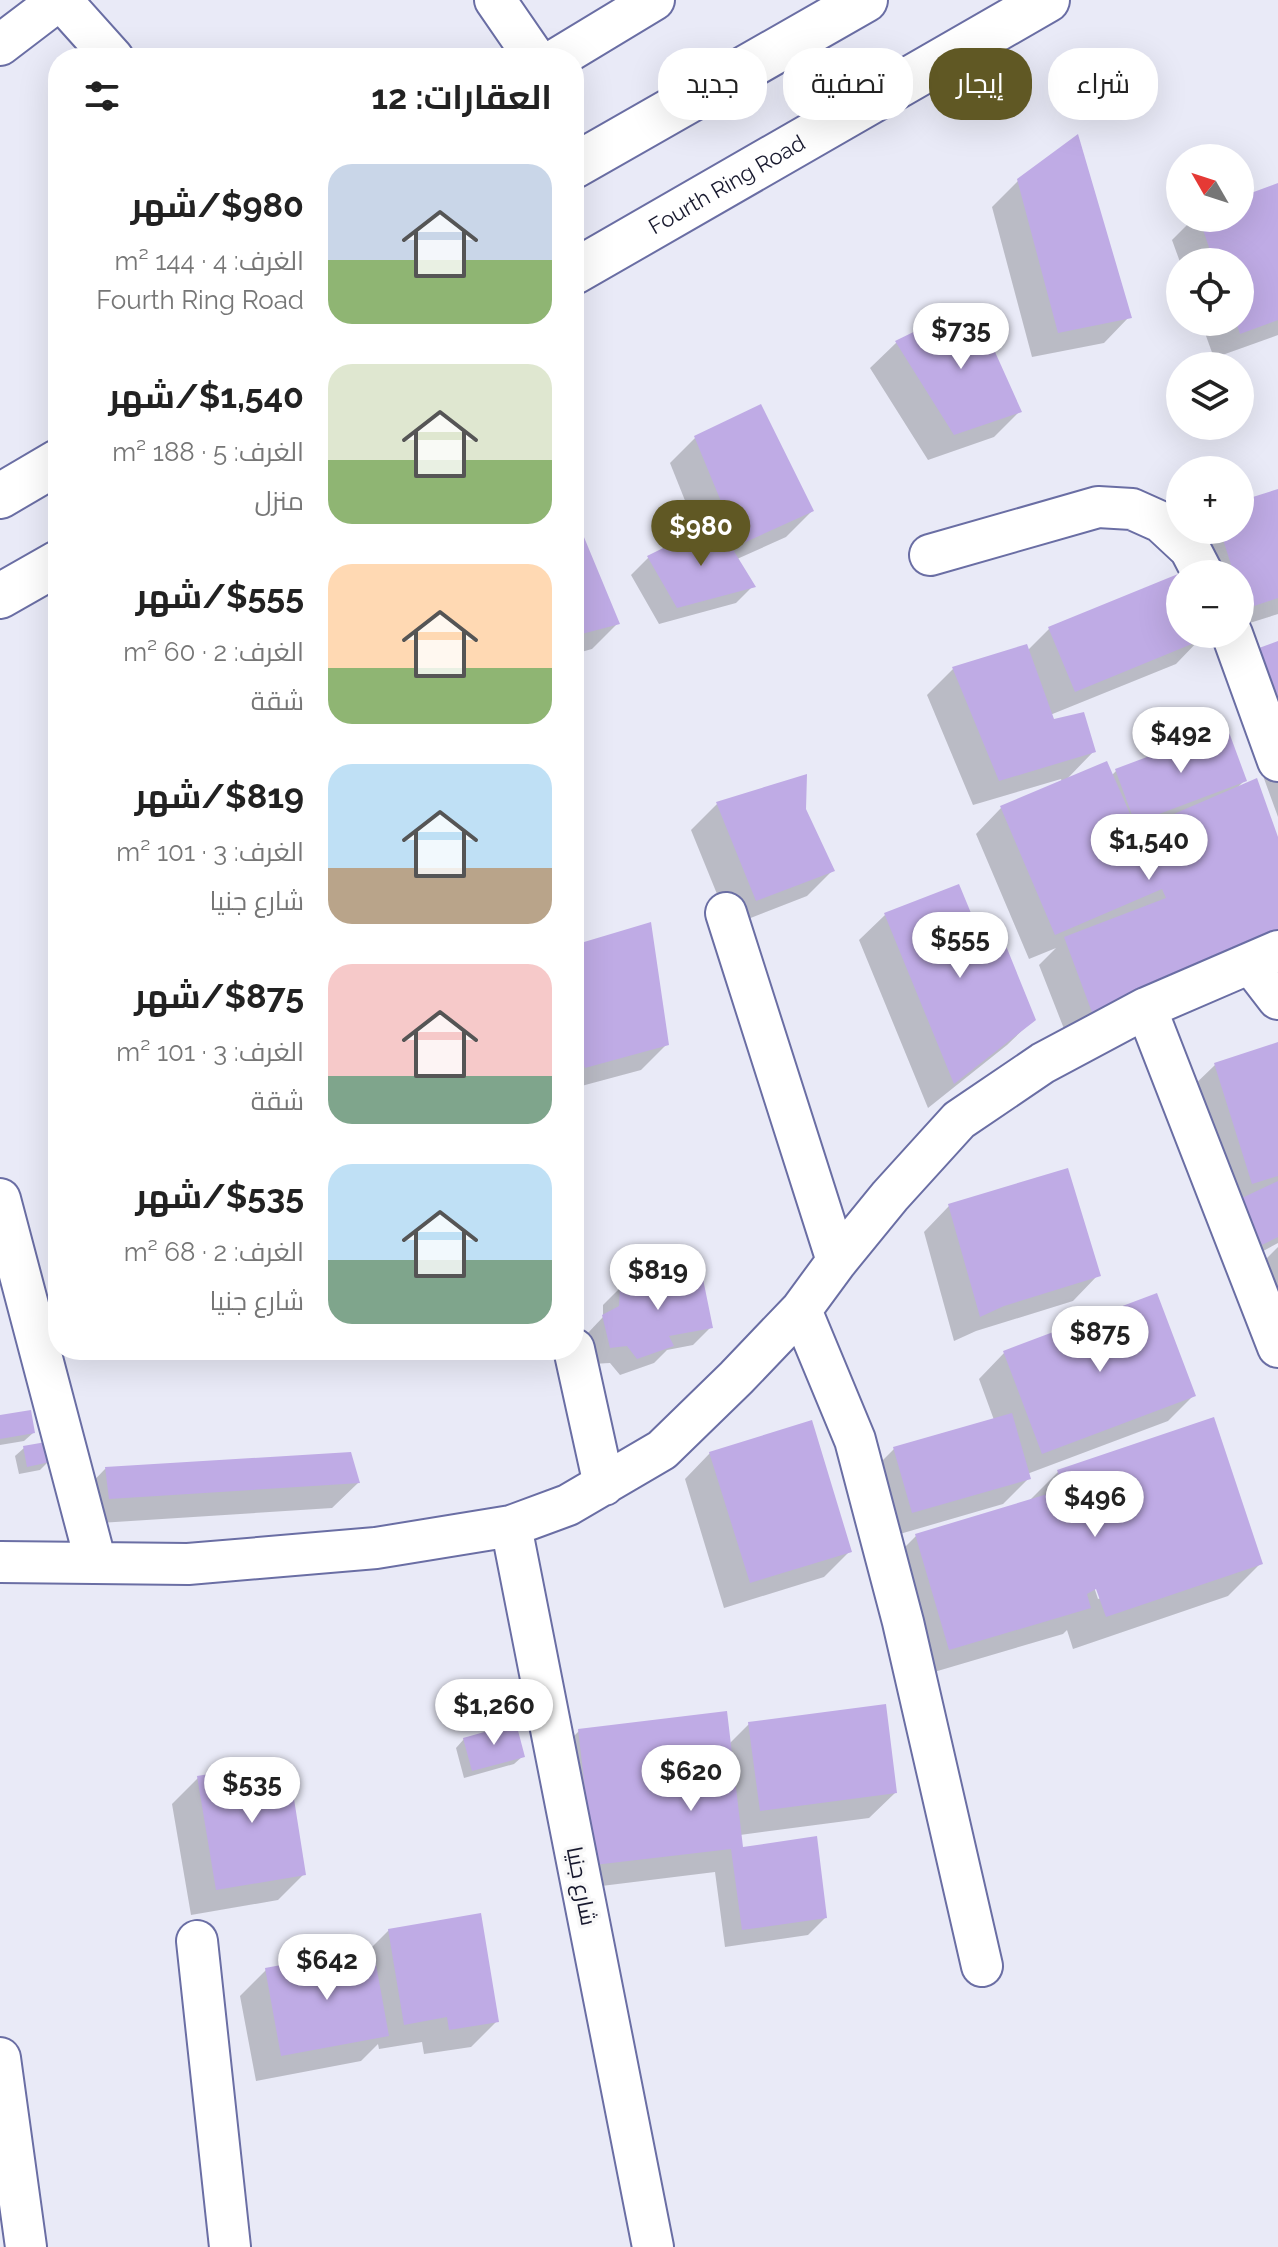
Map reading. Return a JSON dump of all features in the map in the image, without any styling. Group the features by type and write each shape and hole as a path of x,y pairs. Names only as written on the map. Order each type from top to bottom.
{"main road":[{"path":"584,160 865,0"},
{"name":"Fourth Ring Road","path":"584,266 1047,0"},
{"path":"0,496 48,468"},
{"path":"0,596 48,569"}],"street":[{"path":"0,45 60,0 104,48"},
{"path":"495,0 528,48"},
{"path":"575,48 654,0"},
{"path":"930,555 1098,507 1132,509 1161,522 1190,549 1196,560"},
{"path":"1237,648 1278,761"},
{"path":"726,913 837,1261"},
{"path":"0,1562 188,1564 376,1548 511,1526 568,1505 662,1450 736,1378 801,1310 890,1196 959,1120 1043,1063 1146,1008 1264,957 1278,999"},
{"path":"1146,1008 1278,1347"},
{"path":"0,1199 96,1563"},
{"path":"801,1310 855,1440 903,1622 982,1966"},
{"path":"576,1360 604,1485"},
{"name":"شارع جنيا","path":"511,1526 653,2247"},
{"path":"197,1941 230,2247"},
{"path":"0,2058 26,2247"}],"building":[{"path":"1078,134 1132,318 1058,333 1017,179"},
{"path":"1278,183 1278,320 1254,329 1254,248 1209,248 1204,232 1254,232 1254,192"},
{"path":"973,303 1022,412 954,435 895,341"},
{"path":"761,404 814,511 739,545 694,436"},
{"path":"1278,489 1278,598 1254,606 1254,560 1230,560 1224,544 1254,544 1254,497"},
{"path":"716,522 756,587 677,608 647,556"},
{"path":"584,537 620,624 584,633"},
{"path":"1166,579 1166,648 1182,648 1075,692 1048,627"},
{"path":"1278,641 1278,696 1259,648"},
{"path":"1027,644 1054,719 1084,712 1096,752 999,781 952,667"},
{"path":"1227,727 1247,781 1135,823 1115,769"},
{"path":"1107,761 1137,830 1257,778 1278,837 1278,944 1093,1015 1064,937 1166,898 1162,889 1055,935 1000,806"},
{"path":"807,774 806,809 835,871 756,901 716,802"},
{"path":"959,884 985,947 1004,941 1036,1020 954,1084 884,913"},
{"path":"651,922 669,1045 585,1068 584,942"},
{"path":"1278,1042 1278,1176 1252,1184 1214,1063"},
{"path":"1068,1168 1101,1276 1004,1306 980,1317 948,1204"},
{"path":"1278,1181 1278,1237 1262,1245 1242,1198"},
{"path":"672,1271 702,1274 713,1328 669,1336 674,1346 637,1359 627,1346 610,1348 602,1315 619,1306 620,1286"},
{"path":"1157,1293 1196,1396 1042,1454 1003,1351"},
{"path":"31,1410 35,1433 0,1439 0,1415"},
{"path":"1012,1413 1031,1479 912,1513 893,1447"},
{"path":"1214,1417 1263,1564 1106,1617 1096,1589 1087,1594 1091,1608 949,1650 915,1534 1064,1489 1057,1470"},
{"path":"812,1420 852,1552 750,1583 709,1452"},
{"path":"46,1442 50,1462 27,1467 23,1446"},
{"path":"351,1452 360,1483 109,1499 105,1467"},
{"path":"886,1704 897,1793 760,1811 748,1722"},
{"path":"727,1711 743,1847 817,1836 827,1918 742,1930 731,1849 594,1865 578,1729"},
{"path":"516,1723 525,1757 472,1771 463,1738"},
{"path":"288,1761 306,1875 216,1890 197,1776"},
{"path":"481,1913 499,2022 449,2030 447,2017 404,2025 388,1929"},
{"path":"373,1948 389,2036 281,2056 265,1968"}]}
